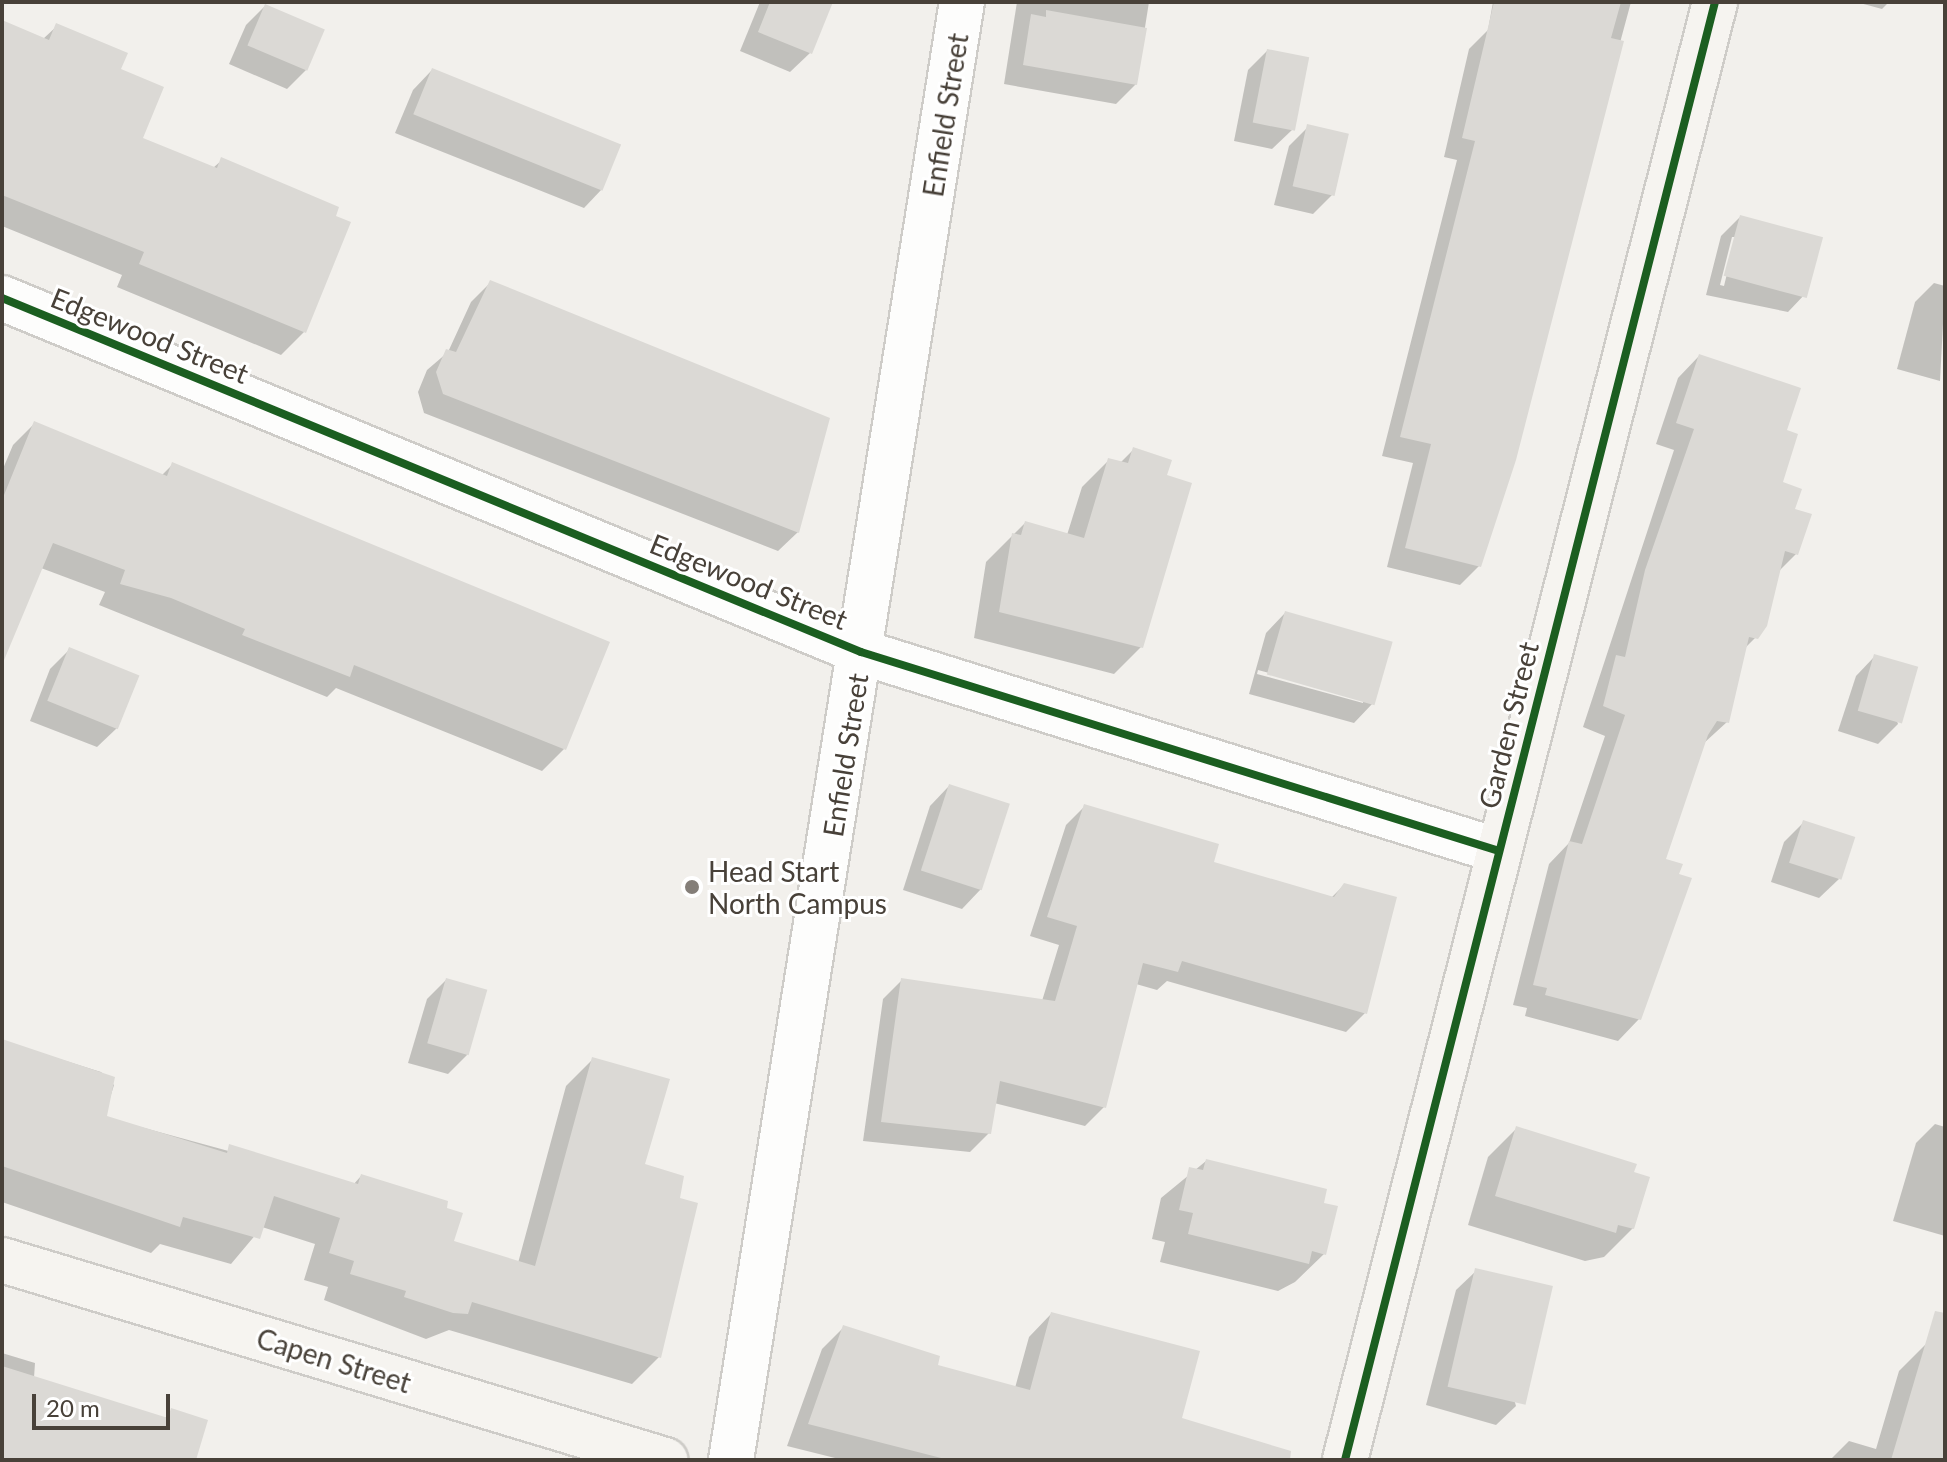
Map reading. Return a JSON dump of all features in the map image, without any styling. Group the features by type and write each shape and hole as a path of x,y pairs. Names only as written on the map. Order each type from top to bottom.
{"street":[{"name":"Enfield Street","path":"731,1460 962,2"},
{"name":"Garden Street","path":"1345,1460 1715,2"},
{"name":"Edgewood Street","path":"2,298 861,652 1499,851"},
{"name":"Capen Street","path":"2,1260 665,1460"}],"building":[{"path":"770,2 833,2 812,54 758,32"},
{"path":"1494,2 1621,2 1611,38 1624,41 1516,460 1481,567 1405,548 1431,444 1400,437 1475,141 1462,138"},
{"path":"265,4 325,29 307,71 247,45"},
{"path":"1046,10 1147,28 1137,85 1023,65 1031,14 1046,17"},
{"path":"2,20 49,40 56,23 128,53 121,69 164,87 143,138 217,168 221,157 339,207 336,216 351,222 306,333 139,264 144,252 2,195"},
{"path":"1267,49 1309,57 1295,131 1253,123"},
{"path":"432,68 621,144 602,191 413,114"},
{"path":"1307,124 1349,134 1335,196 1293,186"},
{"path":"1740,215 1823,237 1807,298 1724,276"},
{"path":"490,280 830,418 799,533 443,394 436,372 446,349 456,352"},
{"path":"1699,354 1801,388 1787,430 1798,434 1783,482 1802,489 1795,509 1812,514 1798,555 1785,551 1767,626 1758,639 1749,637 1729,723 1717,721 1708,735 1666,859 1683,864 1679,874 1692,878 1641,1020 1545,995 1547,988 1533,985 1569,841 1582,844 1625,715 1603,706 1616,655 1625,657 1645,570 1694,429 1676,423"},
{"path":"34,421 167,476 172,462 610,642 566,750 354,665 350,677 242,635 245,629 171,598 120,584 125,570 53,543 2,665 2,500"},
{"path":"1133,447 1172,460 1167,475 1192,483 1143,648 999,612 1012,533 1021,535 1025,521 1084,538 1108,458 1128,463"},
{"path":"1285,611 1393,642 1374,705 1267,674"},
{"path":"69,647 139,675 118,729 47,701"},
{"path":"1874,654 1918,667 1902,723 1858,711"},
{"path":"949,784 1010,804 982,890 921,871"},
{"path":"1084,804 1219,844 1214,862 1334,897 1344,883 1397,897 1367,1014 1182,961 1178,972 1143,963 1106,1108 1000,1081 991,1134 881,1122 901,978 1055,1001 1077,926 1047,917"},
{"path":"1803,820 1855,837 1841,880 1789,863"},
{"path":"446,978 487,990 469,1055 427,1043"},
{"path":"2,1039 115,1077 107,1116 227,1153 229,1144 358,1184 361,1174 448,1201 447,1208 463,1213 454,1241 535,1266 592,1057 670,1079 645,1164 684,1176 680,1198 698,1203 661,1358 472,1302 468,1314 453,1313 404,1297 406,1291 350,1274 354,1261 329,1253 340,1218 274,1196 260,1239 183,1217 180,1227 2,1166"},
{"path":"1516,1126 1637,1164 1634,1172 1650,1177 1634,1229 1618,1225 1616,1233 1495,1196"},
{"path":"1206,1159 1327,1189 1324,1203 1338,1206 1326,1255 1312,1251 1309,1264 1188,1234 1193,1213 1179,1210 1189,1167 1203,1170"},
{"path":"1475,1268 1553,1286 1526,1405 1448,1387"},
{"path":"1935,1311 1945,1313 1945,1460 1891,1460"},
{"path":"1051,1312 1200,1351 1182,1418 1291,1451 1290,1460 949,1460 808,1424 843,1325 940,1356 938,1365 1030,1390"},
{"path":"2,1366 168,1418 171,1408 208,1420 196,1460 2,1460"}],"cycle path":[{"path":"1345,1460 1715,2"},
{"path":"2,298 861,652 1499,851"}],"place":[{"name":"Head Start North Campus","path":"692,887"}]}
